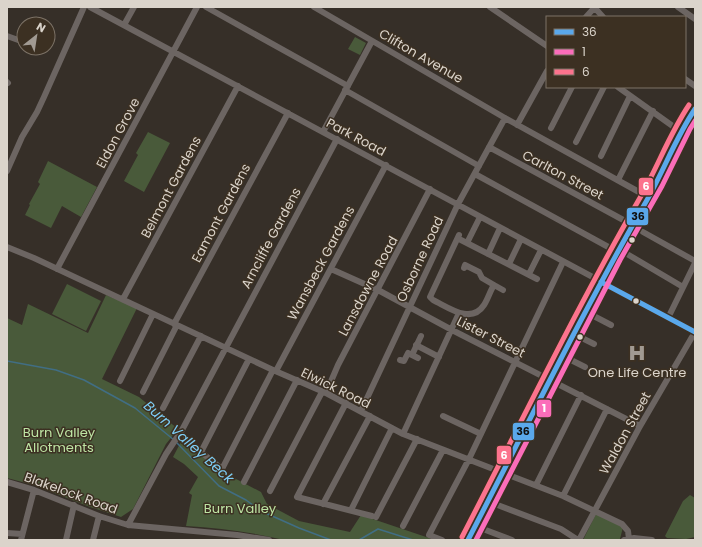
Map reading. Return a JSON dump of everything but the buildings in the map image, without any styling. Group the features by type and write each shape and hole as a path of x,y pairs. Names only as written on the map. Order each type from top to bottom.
{"main road":[{"path":"468,540 614,257 656,183 684,125 695,109"}],"street":[{"path":"7,171 22,137 40,107 84,7"},
{"name":"Park Road","path":"90,7 668,318 694,335"},
{"path":"124,25 134,7"},
{"name":"Eldon Grove","path":"57,269 197,7"},
{"path":"206,7 479,166"},
{"name":"Clifton Avenue","path":"314,7 517,125 639,192"},
{"path":"490,7 546,45"},
{"path":"587,16 594,7 602,16"},
{"path":"678,7 695,19"},
{"path":"323,132 372,41"},
{"path":"517,125 546,73"},
{"path":"686,80 695,86"},
{"name":"Belmont Gardens","path":"123,299 238,86"},
{"path":"551,128 571,88"},
{"path":"576,142 603,88"},
{"path":"619,88 674,127"},
{"path":"601,156 630,96"},
{"path":"618,180 653,111"},
{"name":"Eamont Gardens","path":"143,392 176,324 288,113"},
{"name":"Osborne Road","path":"361,412 458,204 505,118"},
{"name":"Arncliffe Gardens","path":"128,524 182,430 337,139"},
{"name":"Carlton Street","path":"489,148 627,222"},
{"name":"Wansbeck Gardens","path":"249,359 201,452 222,469 386,165"},
{"path":"475,174 612,249"},
{"name":"Lansdowne Road","path":"270,491 338,366 430,189"},
{"path":"467,243 480,217"},
{"path":"488,254 500,228"},
{"path":"643,232 695,262 668,318"},
{"path":"494,285 483,306 472,314 460,313 433,300 430,297 460,237 467,243 537,279"},
{"path":"509,264 521,239"},
{"name":"Elwick Road","path":"7,247 123,299 274,371 324,392 403,434 536,485 595,511 622,524 628,531 626,539 641,538 652,540"},
{"path":"529,274 541,250"},
{"path":"614,257 621,254 627,254 683,287"},
{"path":"442,540 429,535 469,460 563,262"},
{"path":"464,268 465,265 479,272 482,278 503,290"},
{"name":"Lister Street","path":"331,269 378,290 452,330 640,426"},
{"path":"586,312 611,325"},
{"path":"403,434 460,313"},
{"path":"120,381 153,314"},
{"name":"Waldon Street","path":"579,540 640,426 694,335"},
{"path":"163,408 201,336"},
{"path":"402,363 408,353 415,356 416,345 421,336"},
{"path":"582,338 594,344"},
{"path":"416,345 439,357"},
{"path":"563,356 585,367"},
{"path":"244,482 297,380"},
{"path":"536,485 581,395"},
{"path":"346,403 297,497 374,516 417,439"},
{"path":"563,496 607,409"},
{"path":"323,504 370,416"},
{"path":"443,416 481,434"},
{"path":"450,428 454,421"},
{"path":"351,510 392,428"},
{"path":"403,526 443,450"},
{"name":"Blakelock Road","path":"7,482 34,490 99,516 128,524 237,535 269,540"},
{"path":"7,533 22,537 34,490"},
{"path":"487,501 561,530 579,540"},
{"path":"66,540 74,505"},
{"path":"93,540 99,516"},
{"path":"475,526 512,540"}],"green space":[{"path":"355,37 366,43 360,55 348,49"},
{"path":"148,132 170,143 144,192 124,181 138,155 136,153"},
{"path":"48,161 97,187 81,217 62,206 51,228 25,215 40,184 38,182"},
{"path":"67,284 101,301 86,331 52,314"},
{"name":"Burn Valley Allotments","path":"106,295 137,308 102,379 139,397 178,429 166,444 133,509 121,517 90,507 34,485 7,478 7,318 22,325 28,304 88,333"},
{"name":"Burn Valley","path":"184,436 221,471 261,492 267,504 299,521 350,532 361,515 435,540 284,540 235,531 186,526 192,495 189,493 198,477 184,464 173,457"},
{"path":"690,495 695,498 695,537 686,539 667,538 665,536 683,501"},
{"path":"596,514 623,527 620,539 583,540"}],"waterway":[{"name":"Burn Valley Beck","path":"7,361 56,370 84,380 135,408 174,440"},
{"name":"Burn Valley Beck","path":"177,443 219,486 246,500 261,511 331,540"},
{"name":"Burn Valley Beck","path":"359,540 378,529 413,540"}],"transit line":[{"name":"6","path":"462,537 572,323 689,105"},
{"name":"36","path":"468,540 578,326 695,109"},
{"name":"1","path":"476,540 620,260 662,186 695,121"},
{"name":"36","path":"601,282 695,332"}],"place":[{"name":"One Life Centre","path":"637,353"}]}
